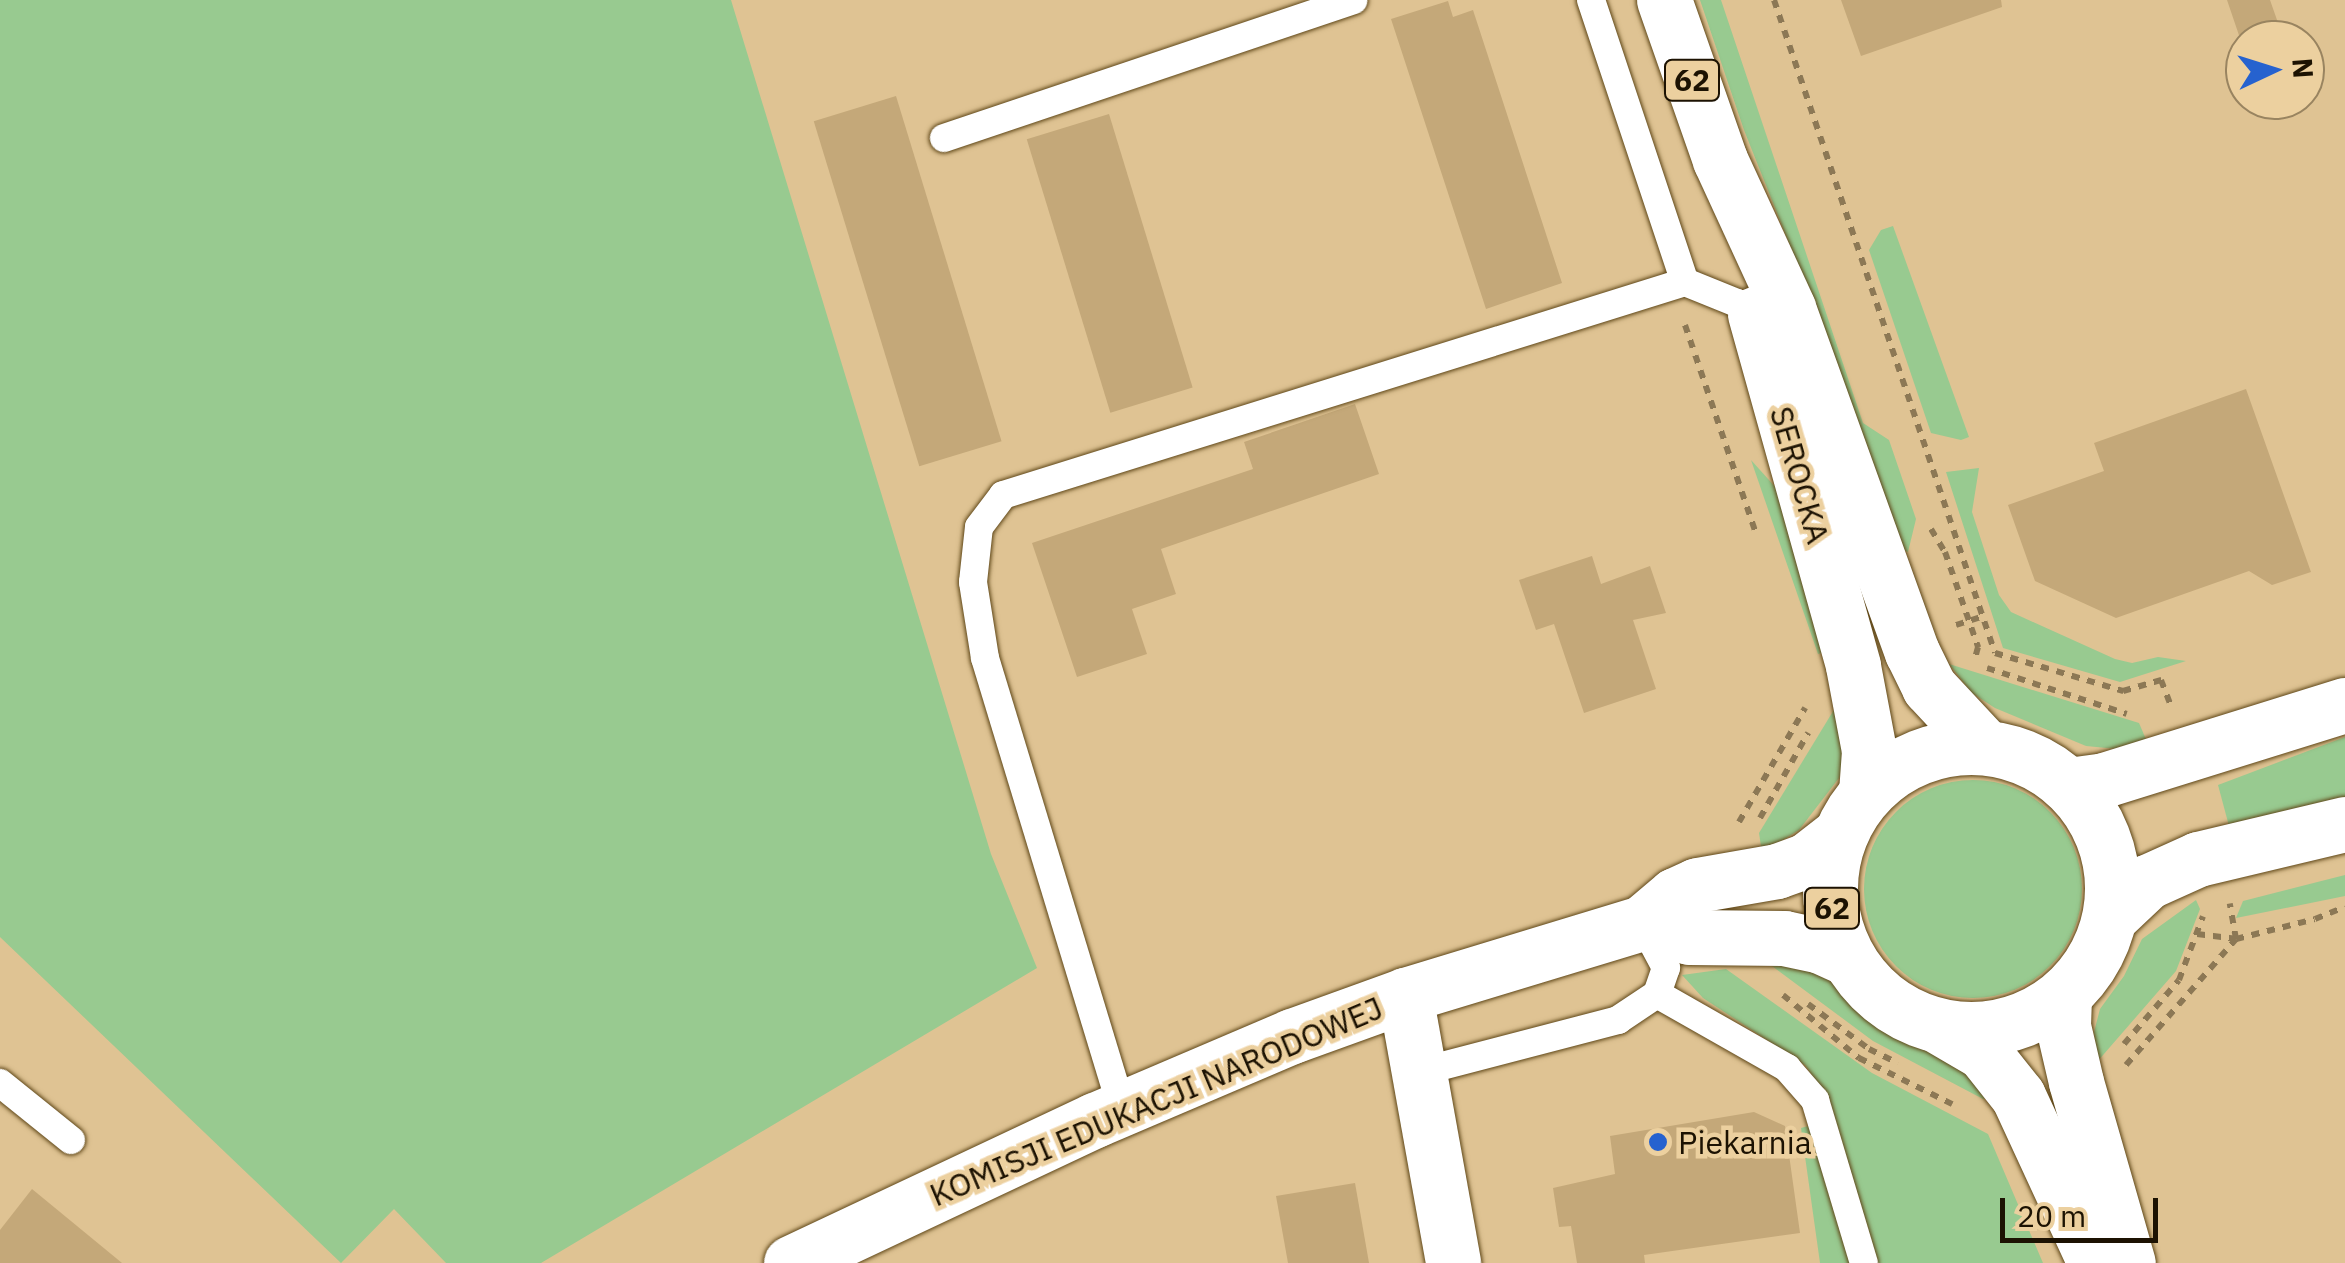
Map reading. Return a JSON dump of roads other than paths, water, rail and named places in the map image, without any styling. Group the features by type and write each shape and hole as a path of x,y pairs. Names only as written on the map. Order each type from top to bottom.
{"main road":[{"name":"SEROCKA","path":"1664,0 1720,160 1788,308 1908,641 1929,688 1984,746"},
{"name":"SEROCKA","path":"1720,160 1756,320 1855,674 1869,751 1852,814"},
{"path":"2069,785 2104,780 2345,705"},
{"name":"62","path":"1940,1027 1982,1030 2024,1021 2064,997 2094,960 2110,916 2112,868 2097,823 2069,785 2030,758 1984,746 1940,749 1900,765 1852,814 1830,877 1832,918 1847,958 1870,988 1900,1012 1940,1027 1983,1052 2018,1096 2094,1263"},
{"name":"KOMISJI EDUKACJI NARODOWEJ","path":"791,1263 1122,1109 1292,1036 1405,995 1642,923 1675,895 1808,860 1852,814"},
{"path":"2110,916 2147,882 2210,855 2345,824"},
{"path":"1642,923 1688,936 1818,944 1847,958"},
{"path":"1405,995 1454,1263"},
{"path":"2064,997 2063,1026 2079,1094 2128,1263"}],"lane":[{"path":"944,138 1353,0"},
{"path":"1590,0 1678,284"},
{"path":"1122,1109 985,658 973,582 979,527 1003,495 1043,479 1678,284 1737,303 1756,320"},
{"path":"1419,1072 1618,1020 1657,994 1666,968 1642,923"},
{"path":"1657,994 1787,1068 1814,1100 1864,1263"},
{"path":"0,1084 71,1140"}],"place":[{"name":"Piekarnia","path":"1658,1142"}]}
